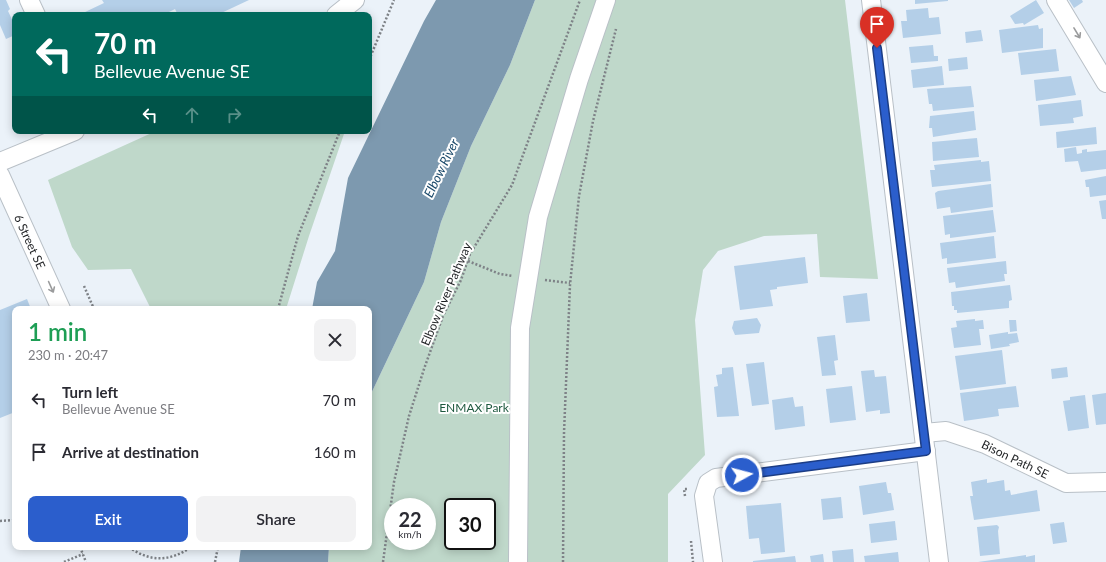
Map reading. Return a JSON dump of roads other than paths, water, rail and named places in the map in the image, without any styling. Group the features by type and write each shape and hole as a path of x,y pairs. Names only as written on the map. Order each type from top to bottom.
{"street":[{"path":"29,0 35,12"},
{"path":"340,12 355,0"},
{"path":"518,562 520,328 538,217 583,66 606,0"},
{"path":"872,0 939,562"},
{"path":"1056,0 1106,82"},
{"path":"0,162 68,134"},
{"name":"6 Street SE","path":"0,175 60,306"},
{"name":"Bison Path SE","path":"924,433 946,431 984,444 1066,483 1106,482"},
{"path":"713,562 704,496 708,483 716,478 926,451"}],"water":[{"name":"Elbow River","path":"436,0 535,0 510,65 471,146 441,222 424,282 372,392 372,306 313,306 317,282 335,251 348,178 369,134 372,134 372,128 424,21"},
{"path":"241,550 329,550 328,562 239,562"}],"park label":[{"name":"ENMAX Park","path":"474,407"}]}
